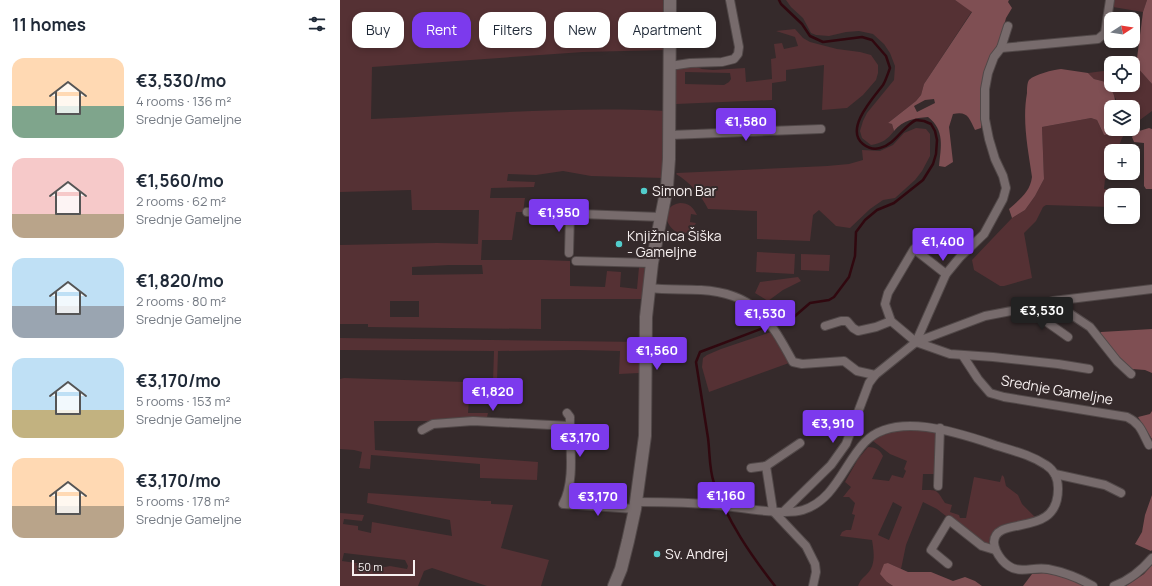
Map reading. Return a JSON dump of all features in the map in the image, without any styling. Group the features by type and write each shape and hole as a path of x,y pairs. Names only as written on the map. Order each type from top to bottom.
{"street":[{"path":"615,586 636,505 645,436 645,333 649,288 669,172 670,0"},
{"path":"670,66 690,63 722,62 734,59 738,54 739,47 730,0"},
{"path":"1001,48 1098,39 1105,33 1110,0"},
{"path":"916,342 946,274 960,257 984,234 1003,200 1006,188 1003,176 988,139 985,119 985,88 988,73 994,57 1001,48 1008,26"},
{"path":"670,135 821,129"},
{"path":"528,212 661,217"},
{"path":"569,252 570,214"},
{"path":"825,326 841,321 847,321 858,331 891,322 885,304 888,293 914,249 946,274"},
{"path":"576,261 652,264"},
{"path":"649,288 718,291 735,295 747,301 760,311 779,337 793,362 802,364 844,360 857,370 876,375"},
{"path":"784,512 831,466 846,444 869,383 876,375 916,342 985,316 1058,301 1152,289"},
{"path":"1058,301 1066,311 1090,327 1117,361 1131,374"},
{"path":"1027,308 1068,337"},
{"name":"Srednje Gameljne","path":"891,322 916,342 950,354 1058,364 1089,369"},
{"name":"Srednje Gameljne","path":"963,356 978,379 990,393 1000,396 1127,417 1136,422 1139,426 1148,446"},
{"path":"567,413 570,417 571,472 567,497 563,504 717,505 784,512 801,510 814,505 830,491 861,447 873,435 890,428 906,426 940,428 1032,457 1048,466 1055,474 1058,483 1058,496 1055,505 1045,518 1036,523 1004,528 997,533 994,538 995,550 1006,564 1016,570 1046,569 1068,574 1093,586"},
{"path":"422,430 434,424 473,421 570,426"},
{"path":"938,486 940,428"},
{"path":"752,468 766,466 800,443"},
{"path":"766,466 773,511 806,546 815,564 816,572 813,586"},
{"path":"1055,474 1105,485 1121,493"},
{"path":"948,564 931,550 949,520 982,546 995,550"},
{"path":"1114,586 1125,582 1143,569 1152,558"}],"shaded area":[{"path":"340,0 666,0 666,12 618,12 618,48 666,48 666,50 583,52 372,67 371,119 555,110 666,111 664,178 591,176 563,171 536,175 508,174 507,181 535,182 534,187 491,188 490,198 525,198 523,212 516,212 512,240 482,240 481,260 570,261 570,286 605,287 607,271 621,272 620,287 637,289 639,267 645,268 643,299 541,299 541,329 368,327 368,324 340,324 340,245 437,243 478,244 479,210 412,210 411,190 340,192","holes":["482,265 483,274 412,275 412,267","390,301 419,301 419,317 390,317"]},
{"path":"786,0 955,0 972,11 924,84 921,95 916,101 888,123 892,124 894,131 884,141 871,145 862,138 860,131 867,113 894,80 895,66 890,53 884,44 873,34 859,31 829,36 811,33 803,18"},
{"path":"955,0 1009,0 1008,2 1012,8 1006,18 999,44 982,92 981,128 975,130 965,115 958,113 953,114 949,127 953,162 945,167 939,166 941,139 937,127 928,117 910,120 901,124 894,131 892,124 888,123 916,101 921,95 924,84 972,12","holes":["934,99 935,103 917,112 914,106 925,100"]},
{"path":"1114,0 1147,0 1143,12 1113,7"},
{"path":"1147,0 1152,0 1152,84 1140,70 1140,56 1137,56 1138,48 1140,48 1143,12"},
{"path":"795,29 803,38 810,42 837,49 871,55 878,65 876,80 863,95 847,108 822,110 824,65 786,70 786,81 772,83 772,100 676,104 675,72 677,69 694,66 702,69 713,70 745,68 746,82 772,79 771,59 776,58 774,44 782,43 784,49 798,46 795,37 776,31","holes":["685,72 730,73 731,79 724,85 685,84"]},
{"path":"1061,69 1088,73 1094,79 1104,82 1104,92 1112,92 1115,100 1104,100 1104,135 1097,120 1091,118 1042,127 1044,179 1035,196 1025,210 1012,218 1009,209 1027,191 1032,177 1025,124 1028,83 1029,80 1035,76"},
{"path":"1140,70 1152,84 1152,111 1140,120 1140,100 1116,99 1112,92 1140,92"},
{"path":"1104,71 1104,82 1094,79 1088,73"},
{"path":"1091,118 1097,120 1104,136 1123,136 1120,144 1104,144 1104,207 1046,205 1043,207 1036,221 1024,233 1032,278 1000,286 974,270 972,260 1012,218 1025,210 1035,196 1044,179 1042,127"},
{"path":"916,128 926,129 930,134 930,156 915,180 895,198 883,200 870,209 850,228 836,226 819,210 813,215 810,241 757,239 757,211 708,209 695,189 676,174 849,164 863,160 862,150 880,151 893,145 904,133"},
{"path":"1149,128 1152,129 1152,189 1146,189 1144,186 1144,143 1134,142 1132,137 1140,136 1140,131"},
{"path":"680,203 690,206 697,215 691,214 690,222 696,223 690,231 683,233 676,231 670,226 667,220 667,213 671,207"},
{"path":"757,252 795,254 794,274 756,272"},
{"path":"801,254 830,255 829,271 801,270"},
{"path":"798,277 801,281 783,290 768,301 755,293 760,282"},
{"path":"1152,329 1152,373 1145,370 1132,369 1111,351 1100,335 1101,332"},
{"path":"771,332 789,363 709,392 702,367 703,358 721,349"},
{"path":"340,338 640,342 639,373 619,374 620,351 498,351 497,382 493,382 494,351 340,350"},
{"path":"340,379 465,382 464,393 469,400 468,413 488,413 486,421 374,421 375,450 538,462 537,480 480,478 480,464 371,455 370,469 359,468 362,452 340,449"},
{"path":"1152,411 1152,439 1138,417 1150,414"},
{"path":"903,430 936,430 936,474 923,474 922,490 936,491 945,503 952,505 950,512 959,515 960,518 966,518 974,477 1000,482 1002,475 1006,486 1018,495 1022,504 1037,519 1014,522 1000,526 991,536 989,544 984,546 937,509 923,502 906,545 901,569 888,563 887,582 893,586 858,586 872,567 874,558 872,540 840,536 842,532 851,530 855,515 852,514 855,503 849,497 843,497 851,487 845,482 858,459 868,447 877,449 883,456 872,479 889,481 892,475 903,478 906,471 904,469 907,461 890,454 873,441 884,435","holes":["893,502 902,507 889,540 878,535"]},
{"path":"368,493 491,501 491,504 513,505 501,548 549,560 541,586 487,586 432,568 424,571 418,586 340,586 340,513 364,515 362,521 344,519 343,524 358,526 358,530 371,533 372,522 452,536 450,520 367,503","holes":["344,553 405,560 408,566 407,569 342,561"]},
{"path":"1152,495 1151,551 1135,544 1142,532 1145,515"},
{"path":"888,563 908,572 931,572 953,581 965,577 982,586 893,586 880,574 884,564"},
{"path":"1152,565 1152,586 1126,586 1144,574"},
{"path":"1044,573 1067,577 1085,586 1023,586 1032,574"}],"waterway":[{"path":"775,586 740,537 726,511 714,483 711,472 708,438 696,362 700,352 795,316 810,303 829,300 834,297 849,277 855,256 856,232 865,220 877,210 894,203 923,180 933,164 936,154 937,140 935,131 931,124 916,120 885,146 873,149 863,144 858,138 857,130 859,122 862,113 886,79 890,68 886,56 872,40 862,37 823,42 810,36 802,24 781,4 779,0"}],"place":[{"name":"Simon Bar","path":"644,191"},
{"name":"Knjižnica Šiška - Gameljne","path":"619,244"},
{"name":"Sv. Andrej","path":"657,554"}]}
